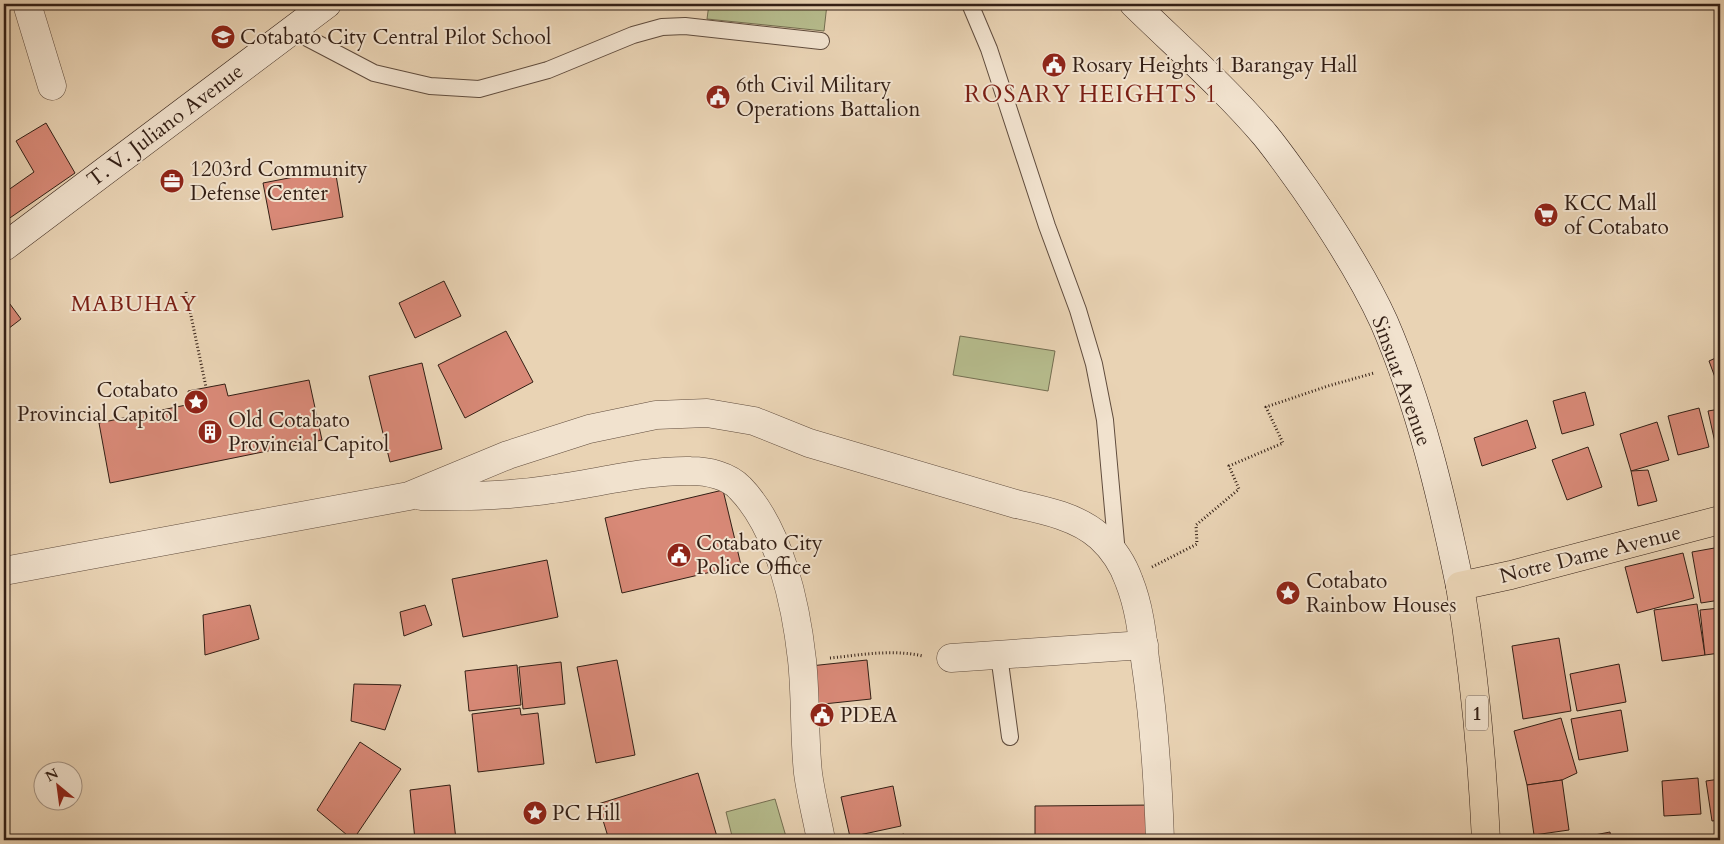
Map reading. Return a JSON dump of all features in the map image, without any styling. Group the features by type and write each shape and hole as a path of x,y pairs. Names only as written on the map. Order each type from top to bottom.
{"main road":[{"name":"Notre Dame Avenue","path":"1460,586 1524,572 1720,520"},
{"name":"Sinsuat Avenue","path":"1460,586 1468,635 1481,745 1486,840"}],"street":[{"path":"27,4 52,86"},
{"name":"T. V. Juliano Avenue","path":"4,247 327,4"},
{"name":"Sinsuat Avenue","path":"1134,4 1266,136 1326,220 1356,270 1383,322 1415,409 1447,521 1460,586"},
{"path":"409,496 508,455 589,429 656,415 707,412 754,421 818,446 1046,511 1078,523 1100,536 1117,556 1129,579 1137,603 1152,703 1157,758 1160,840"},
{"path":"4,571 409,496 505,496 633,476 692,471 718,474 739,487 756,508 773,539 788,585 802,661 808,774 821,840"},
{"path":"951,658 1144,645"}],"lane":[{"path":"970,4 989,49 1047,226 1078,310 1094,364 1105,420 1117,556"},
{"path":"292,30 374,73 430,86 479,89 548,70 633,35 662,27 685,26 821,41"},
{"path":"999,655 1010,737"}],"path":[{"path":"186,292 206,387"},
{"path":"1148,569 1197,544 1196,525 1239,489 1228,466 1283,443 1266,407 1358,376"},
{"path":"828,658 897,652 933,658 951,658"}],"green space":[{"path":"709,4 827,4 824,31 707,19"},
{"path":"960,336 1055,351 1048,391 953,375"},
{"path":"775,799 787,840 733,840 726,812"}],"building":[{"path":"46,123 75,173 4,222 4,193 34,172 16,141"},
{"path":"335,169 343,217 272,230 263,183"},
{"path":"444,281 461,316 415,338 399,303"},
{"path":"4,296 21,319 4,332"},
{"path":"506,331 533,382 465,418 438,365"},
{"path":"1720,356 1720,391 1709,361"},
{"path":"422,363 442,449 390,462 369,376"},
{"name":"Old Cotabato Provincial Capitol","path":"309,380 322,440 110,483 99,423 191,404 188,391 225,384 228,396"},
{"path":"1585,392 1594,425 1562,434 1553,401"},
{"path":"1699,408 1709,447 1678,455 1668,416"},
{"path":"1720,409 1720,456 1718,456 1708,411"},
{"path":"1527,420 1536,448 1482,466 1474,438"},
{"path":"1657,422 1669,460 1631,471 1620,434"},
{"path":"1588,447 1602,487 1567,500 1552,460"},
{"path":"1648,470 1657,501 1638,506 1631,471"},
{"path":"723,490 741,565 622,593 605,518"},
{"path":"1720,547 1720,600 1701,603 1692,552"},
{"path":"1683,553 1694,598 1637,613 1625,567"},
{"path":"547,560 558,617 463,637 452,579"},
{"path":"1697,604 1705,655 1662,661 1654,610"},
{"path":"250,605 259,639 205,655 203,615"},
{"path":"425,605 432,625 404,636 400,612"},
{"path":"1720,608 1720,653 1705,655 1700,610"},
{"path":"1559,638 1571,711 1523,719 1512,646"},
{"path":"617,660 635,755 596,763 577,667"},
{"path":"867,660 871,699 814,705 810,666"},
{"path":"561,662 565,704 523,709 519,667"},
{"path":"1619,664 1626,702 1577,711 1570,674"},
{"path":"517,665 521,705 469,711 465,671"},
{"path":"354,684 401,685 385,730 351,721"},
{"path":"520,708 521,715 538,713 544,764 478,772 472,714"},
{"path":"1621,710 1628,751 1579,760 1571,719"},
{"path":"1561,718 1577,773 1562,780 1527,785 1514,731"},
{"path":"360,742 401,769 353,840 317,810"},
{"path":"698,773 718,840 609,840 598,804"},
{"path":"1698,778 1701,814 1664,816 1662,781"},
{"path":"1720,779 1720,820 1712,821 1706,781"},
{"path":"1562,780 1569,830 1534,835 1527,785"},
{"path":"450,785 456,840 415,840 410,790"},
{"path":"893,786 901,826 850,837 841,797"},
{"path":"1154,805 1154,840 1035,840 1035,806"},
{"path":"1610,832 1611,840 1579,840 1579,838"},
{"path":"904,834 906,840 878,840"}],"place":[{"name":"Cotabato City Central Pilot School","path":"223,37"},
{"name":"Rosary Heights 1 Barangay Hall","path":"1054,65"},
{"name":"6th Civil Military Operations Battalion","path":"718,97"},
{"name":"1203rd Community Defense Center","path":"172,181"},
{"name":"KCC Mall of Cotabato","path":"1546,215"},
{"name":"Cotabato Provincial Capitol","path":"196,402"},
{"name":"Old Cotabato Provincial Capitol","path":"210,432"},
{"name":"Cotabato City Police Office","path":"679,555"},
{"name":"Cotabato Rainbow Houses","path":"1288,593"},
{"name":"PDEA","path":"822,715"},
{"name":"PC Hill","path":"535,813"}],"district":[{"name":"ROSARY HEIGHTS 1","path":"1091,94"},
{"name":"MABUHAY","path":"134,303"}]}
